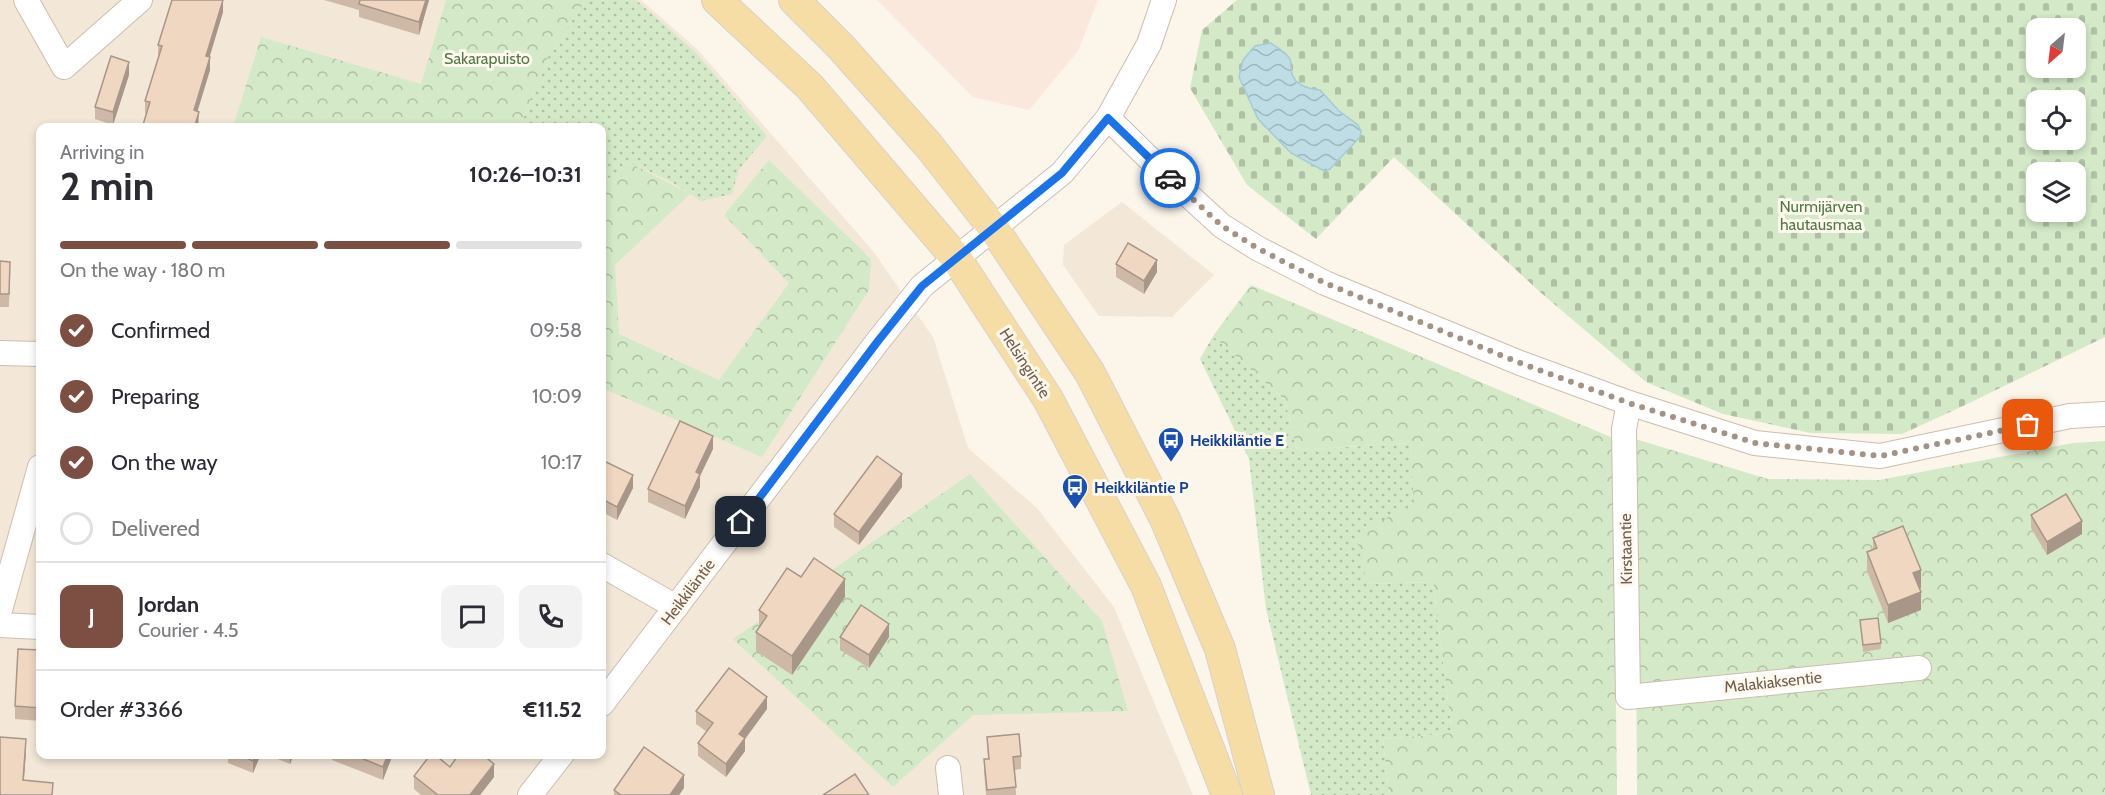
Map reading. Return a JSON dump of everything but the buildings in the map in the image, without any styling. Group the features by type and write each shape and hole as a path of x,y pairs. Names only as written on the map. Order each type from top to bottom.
{"main road":[{"name":"Helsingintie","path":"717,0 810,87 956,258 1048,399 1146,586 1227,795"},
{"path":"794,0 841,47 929,146 994,230 1090,373 1165,519 1220,649 1259,795"}],"street":[{"path":"26,0 64,67 140,0"},
{"name":"Heikkiläntie","path":"606,699 922,286 1062,173 1108,118 1149,44 1164,0"},
{"path":"1108,118 1222,226 1257,248 1325,283 1520,363 1629,403 1755,443 1880,456 2070,416 2105,414"},
{"path":"0,352 36,354"},
{"name":"Kirstaantie","path":"1628,697 1624,429 1629,403"},
{"path":"0,610 36,481"},
{"path":"606,567 676,607"},
{"path":"0,625 36,627"},
{"name":"Malakiaksentie","path":"1628,697 1919,668"},
{"path":"530,795 558,759"},
{"path":"948,768 951,795"}],"shaded area":[{"path":"0,0 641,0 698,50 873,251 933,337 968,448 1037,508 1114,607 1193,795 0,795"},
{"path":"877,0 1098,0 1078,51 1029,110 973,97"},
{"path":"1122,202 1214,275 1172,317 1099,316 1063,265 1064,245"}],"green space":[{"name":"Sakarapuisto","path":"446,0 586,0 549,55 521,123 234,123 261,37 421,84"},
{"path":"586,0 636,0 695,52 767,136 739,169 732,194 701,201 670,181 630,163 606,180 606,123 521,123 549,55"},
{"name":"Nurmijärven hautausmaa","path":"1237,0 2105,0 2105,337 1902,434 1811,433 1723,414 1646,382 1540,292 1394,157 1316,239 1247,185 1190,88 1202,30"},
{"path":"769,160 871,259 869,290 762,457 606,390 606,180 630,163 690,194 615,265 619,334 719,380 789,283 724,215"},
{"path":"1251,285 1613,438 1617,795 1389,795 1383,739 1452,733 1433,582 1367,584 1356,534 1414,504 1410,443 1297,450 1285,400 1213,336"},
{"path":"1213,336 1285,400 1297,450 1410,443 1415,504 1367,584 1433,582 1452,733 1383,739 1389,795 1311,795 1266,609 1249,459 1200,359"},
{"path":"1635,439 1768,479 1879,480 2073,443 2105,441 2105,795 1637,795"},
{"path":"970,474 1102,621 1128,711 973,715 893,787 733,639"}],"water":[{"path":"1271,43 1290,59 1291,72 1300,84 1307,88 1320,90 1339,111 1358,125 1361,131 1360,137 1330,169 1324,171 1291,153 1258,119 1239,77 1243,60 1255,46"}],"way so far":[{"path":"1170,178 1222,226 1257,248 1325,283 1520,363 1629,403 1755,443 1880,456 2028,425"}],"place":[{"name":"Heikkiläntie E","path":"1171,463"},
{"name":"Heikkiläntie P","path":"1075,510"}],"route":[{"path":"741,522 922,286 1062,173 1108,118 1170,178"}]}
